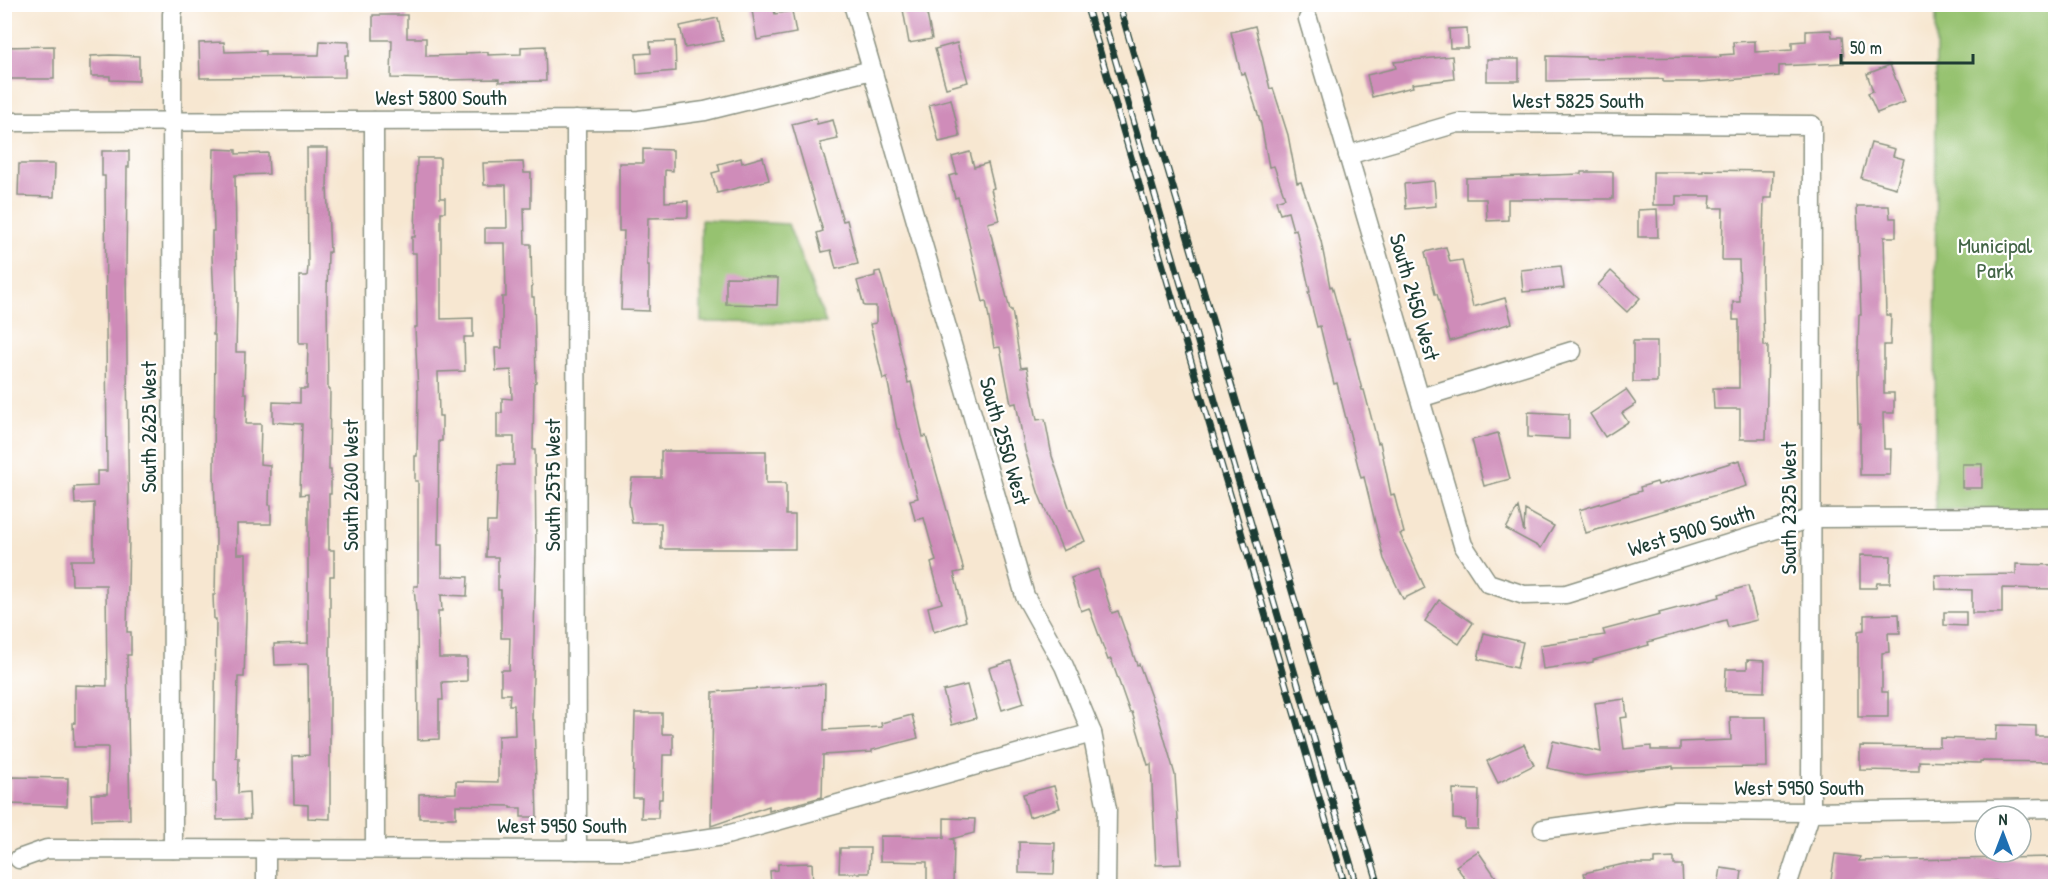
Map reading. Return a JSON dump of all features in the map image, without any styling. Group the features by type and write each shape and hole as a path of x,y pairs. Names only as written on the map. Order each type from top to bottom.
{"street":[{"name":"South 2625 West","path":"173,849 172,14 175,4"},
{"name":"South 2550 West","path":"853,4 1025,596 1064,666 1092,733 1107,809 1106,886"},
{"name":"South 2450 West","path":"1308,19 1463,545 1488,583"},
{"name":"West 5800 South","path":"4,123 639,120 705,111 872,70"},
{"name":"South 2575 West","path":"576,120 577,850"},
{"name":"South 2600 West","path":"374,121 375,849"},
{"name":"West 5825 South","path":"1348,155 1458,123 1812,125"},
{"name":"South 2325 West","path":"1787,886 1811,812 1812,125"},
{"path":"1420,398 1572,351"},
{"name":"West 5900 South","path":"1488,583 1524,595 1566,594 1812,518 2055,517"},
{"name":"West 5950 South","path":"19,859 47,849 631,850 723,836 1092,733"},
{"name":"West 5950 South","path":"1543,829 1675,811 1811,812 2055,808"},
{"path":"266,849 266,886"}],"green space":[{"name":"Municipal Park","path":"1936,5 2055,5 2055,510 1935,510"},
{"path":"701,220 788,224 826,323 701,322"}],"building":[{"path":"751,4 772,4 775,14 792,11 796,33 757,40"},
{"path":"902,4 925,4 932,39 909,43"},
{"path":"373,15 407,15 407,38 426,38 426,56 488,52 488,55 521,54 521,47 545,46 546,81 499,82 499,79 391,78 392,40 373,40"},
{"path":"718,18 723,41 685,48 680,26"},
{"path":"1255,26 1270,89 1273,88 1288,135 1297,183 1301,182 1321,241 1330,287 1332,286 1347,339 1349,338 1362,390 1364,390 1378,443 1380,442 1391,495 1394,494 1404,533 1400,534 1425,588 1403,599 1384,559 1364,477 1361,478 1337,383 1334,384 1320,326 1317,327 1296,229 1293,230 1288,212 1280,214 1276,201 1285,198 1274,166 1269,167 1261,124 1245,73 1241,74 1231,32"},
{"path":"1467,28 1468,48 1450,48 1449,29"},
{"path":"1831,30 1832,37 1842,37 1844,63 1779,66 1779,76 1700,82 1663,82 1663,79 1547,81 1547,56 1721,57 1720,55 1734,54 1733,42 1755,41 1755,52 1792,50 1792,42 1806,41 1806,31"},
{"path":"320,41 349,42 349,55 345,55 345,77 200,78 199,43 224,42 225,52 265,51 265,55 319,55"},
{"path":"675,41 676,71 637,74 636,54 651,53 650,42"},
{"path":"957,43 968,82 946,88 935,49"},
{"path":"54,46 54,79 4,79 4,47"},
{"path":"91,56 139,56 139,81 110,80 110,76 91,76"},
{"path":"1452,56 1454,79 1412,84 1413,87 1372,97 1367,75 1396,68 1394,62"},
{"path":"1487,59 1519,59 1519,81 1487,81"},
{"path":"1890,65 1905,102 1877,113 1868,93 1873,91 1867,74"},
{"path":"951,99 960,137 939,142 929,105"},
{"path":"816,118 817,124 833,120 838,139 820,143 843,221 847,220 858,264 836,269 831,250 822,252 817,233 823,231 792,124"},
{"path":"1871,143 1895,149 1893,156 1904,159 1896,188 1861,178"},
{"path":"307,148 328,148 330,252 328,252 327,293 328,389 330,389 329,470 331,470 329,550 334,550 334,576 330,576 330,819 308,818 308,805 294,804 293,756 309,755 308,664 275,665 274,644 308,643 308,494 300,495 302,424 273,422 273,402 300,403 300,389 307,389 308,343 299,343 299,276 307,276 308,267"},
{"path":"214,149 236,150 236,154 268,153 269,174 235,175 236,352 245,352 246,424 261,424 260,464 270,465 269,505 271,505 271,524 237,524 237,554 246,554 246,618 244,677 238,677 236,758 239,758 238,793 249,792 250,819 217,820 216,781 214,781 216,619 214,619 213,595 215,595 216,539 215,335 213,335 212,256"},
{"path":"643,149 673,150 673,171 665,170 665,202 688,201 688,217 648,218 649,311 621,310 624,231 619,231 619,163 643,163"},
{"path":"102,151 129,151 126,269 129,538 127,632 131,632 131,655 127,655 130,819 92,820 91,794 107,794 108,747 74,747 75,685 107,686 106,585 72,585 71,560 94,560 94,503 75,504 74,487 97,486 97,471 107,471 105,176 102,176"},
{"path":"970,152 974,167 988,163 994,188 991,189 999,220 988,223 1010,310 1012,310 1021,368 1027,367 1037,420 1045,419 1052,456 1070,510 1085,541 1063,551 1039,495 1025,450 1016,403 1011,404 1000,347 994,348 986,301 983,302 958,197 955,198 949,176 957,174 952,157"},
{"path":"763,157 769,180 717,193 712,173 720,171 718,164 741,158 742,163"},
{"path":"417,158 440,158 440,198 445,198 445,212 441,212 441,319 473,318 473,337 464,337 465,371 438,372 442,441 439,441 438,545 442,545 442,576 468,577 467,596 441,595 442,611 438,611 439,658 467,658 467,681 442,682 443,700 439,700 439,739 418,740 417,612 414,586 418,586 418,481 415,481 415,456 417,456 418,393 415,327 417,327 416,253 412,253 412,237 415,237"},
{"path":"523,162 524,173 531,173 531,208 524,208 525,244 531,244 536,382 534,383 533,450 535,450 536,552 532,720 534,720 537,817 521,817 521,808 511,808 511,806 456,805 456,818 419,818 419,794 456,793 456,781 498,782 498,736 515,735 514,705 509,705 510,694 501,694 501,670 509,670 510,638 501,638 498,557 486,557 487,522 496,522 498,465 514,465 514,437 497,437 497,413 502,413 502,398 512,399 511,370 496,371 495,348 502,348 502,297 506,297 505,243 485,243 485,228 507,228 506,185 484,185 483,163"},
{"path":"19,164 55,164 54,197 18,196"},
{"path":"1703,170 1773,171 1772,198 1764,198 1762,279 1764,346 1768,346 1766,439 1740,439 1740,409 1714,409 1713,388 1739,388 1739,320 1733,320 1733,302 1740,302 1739,260 1722,260 1723,208 1710,208 1711,196 1676,196 1676,205 1653,205 1653,172 1703,172"},
{"path":"1581,172 1613,172 1613,199 1508,199 1508,220 1487,221 1486,199 1466,199 1466,178 1581,174"},
{"path":"1434,181 1436,206 1406,209 1404,184"},
{"path":"1857,206 1889,206 1890,218 1896,218 1896,237 1884,237 1886,315 1891,315 1890,345 1884,345 1884,393 1894,393 1894,413 1883,413 1884,449 1891,449 1890,475 1860,475 1857,378 1859,315 1861,315"},
{"path":"1657,209 1658,237 1638,237 1638,210"},
{"path":"1446,247 1450,262 1462,260 1473,307 1505,298 1512,323 1450,341 1425,252"},
{"path":"1561,266 1564,288 1523,292 1521,270"},
{"path":"880,271 908,383 911,382 923,437 926,436 964,571 954,573 966,621 934,632 928,607 942,603 931,563 936,561 924,518 915,520 910,500 918,498 899,429 897,429 887,378 883,379 870,324 876,323 876,306 864,306 857,281 875,276 875,272"},
{"path":"1611,271 1640,298 1627,312 1598,285"},
{"path":"726,277 778,278 777,305 726,304"},
{"path":"1633,341 1657,341 1657,382 1633,382"},
{"path":"1626,390 1636,404 1622,413 1628,422 1605,437 1590,414"},
{"path":"1528,412 1569,414 1569,439 1528,437"},
{"path":"1498,433 1510,479 1484,486 1472,440"},
{"path":"661,451 766,451 766,483 786,483 786,515 795,515 795,549 661,549 661,523 632,523 629,502 632,478 661,478"},
{"path":"1740,460 1747,486 1586,533 1579,510 1641,491 1640,487 1657,482 1658,485"},
{"path":"1962,464 1982,464 1982,488 1962,488"},
{"path":"1518,507 1524,532 1525,510 1554,526 1541,548 1506,529"},
{"path":"1860,555 1891,556 1890,583 1877,583 1876,588 1860,588"},
{"path":"2016,564 2055,565 2055,589 2002,588 2002,613 1972,613 1972,590 1936,589 1935,575 2016,574"},
{"path":"1098,569 1112,613 1118,611 1137,665 1139,664 1159,719 1175,775 1181,864 1156,865 1151,764 1148,765 1132,712 1130,713 1111,659 1108,660 1089,608 1081,611 1071,578"},
{"path":"1748,586 1757,620 1728,627 1726,620 1648,642 1649,645 1593,660 1593,662 1543,669 1540,645 1605,635 1603,630 1720,597 1719,594"},
{"path":"1439,600 1473,623 1459,644 1425,621"},
{"path":"1944,612 1966,612 1966,626 1944,625"},
{"path":"1899,614 1900,633 1888,633 1889,652 1882,653 1882,692 1888,692 1888,717 1858,717 1858,631 1864,630 1864,615"},
{"path":"1484,633 1523,642 1517,668 1478,659"},
{"path":"1747,660 1765,661 1764,692 1725,691 1726,669 1747,669"},
{"path":"1011,661 1024,703 1002,710 989,668"},
{"path":"825,684 824,730 882,727 881,723 912,715 918,738 872,750 872,752 823,755 822,797 769,811 769,806 711,826 713,692"},
{"path":"967,685 976,718 952,725 943,691"},
{"path":"1625,699 1627,717 1620,718 1624,749 1651,746 1651,750 1680,750 1680,742 1731,740 1730,717 1766,717 1767,767 1673,768 1673,766 1585,776 1547,768 1553,741 1601,752 1595,703"},
{"path":"635,713 662,713 662,734 673,734 673,755 663,755 662,799 659,799 658,818 641,818 642,798 633,798"},
{"path":"1997,725 2036,726 2036,736 2055,736 2055,762 1919,761 1919,771 1860,770 1860,746 1940,747 1940,738 1996,740"},
{"path":"1524,744 1534,765 1498,783 1487,761"},
{"path":"10,777 68,778 67,806 10,804"},
{"path":"1054,786 1060,808 1029,817 1023,794"},
{"path":"1453,789 1479,790 1478,829 1465,829 1465,820 1453,819"},
{"path":"944,818 975,819 974,833 951,839 954,840 953,886 927,886 927,862 880,861 880,836 943,837 944,839"},
{"path":"1019,842 1055,843 1054,874 1019,873"},
{"path":"840,848 870,848 869,873 839,873"},
{"path":"1478,851 1502,886 1470,886 1456,866"},
{"path":"1835,854 1860,857 1859,861 1973,859 1973,864 2033,864 2033,857 2055,857 2055,886 1996,885 1996,881 1905,884 1905,886 1830,886"},
{"path":"1674,858 1674,865 1682,865 1683,886 1587,886 1584,873 1624,864 1654,864 1654,859"},
{"path":"812,863 813,886 771,886 770,871 778,870 778,864"},
{"path":"1721,868 1742,871 1740,886 1718,886"}],"railway":[{"path":"1086,4 1345,886"},
{"path":"1099,4 1357,886"},
{"path":"1119,4 1379,886"}]}
